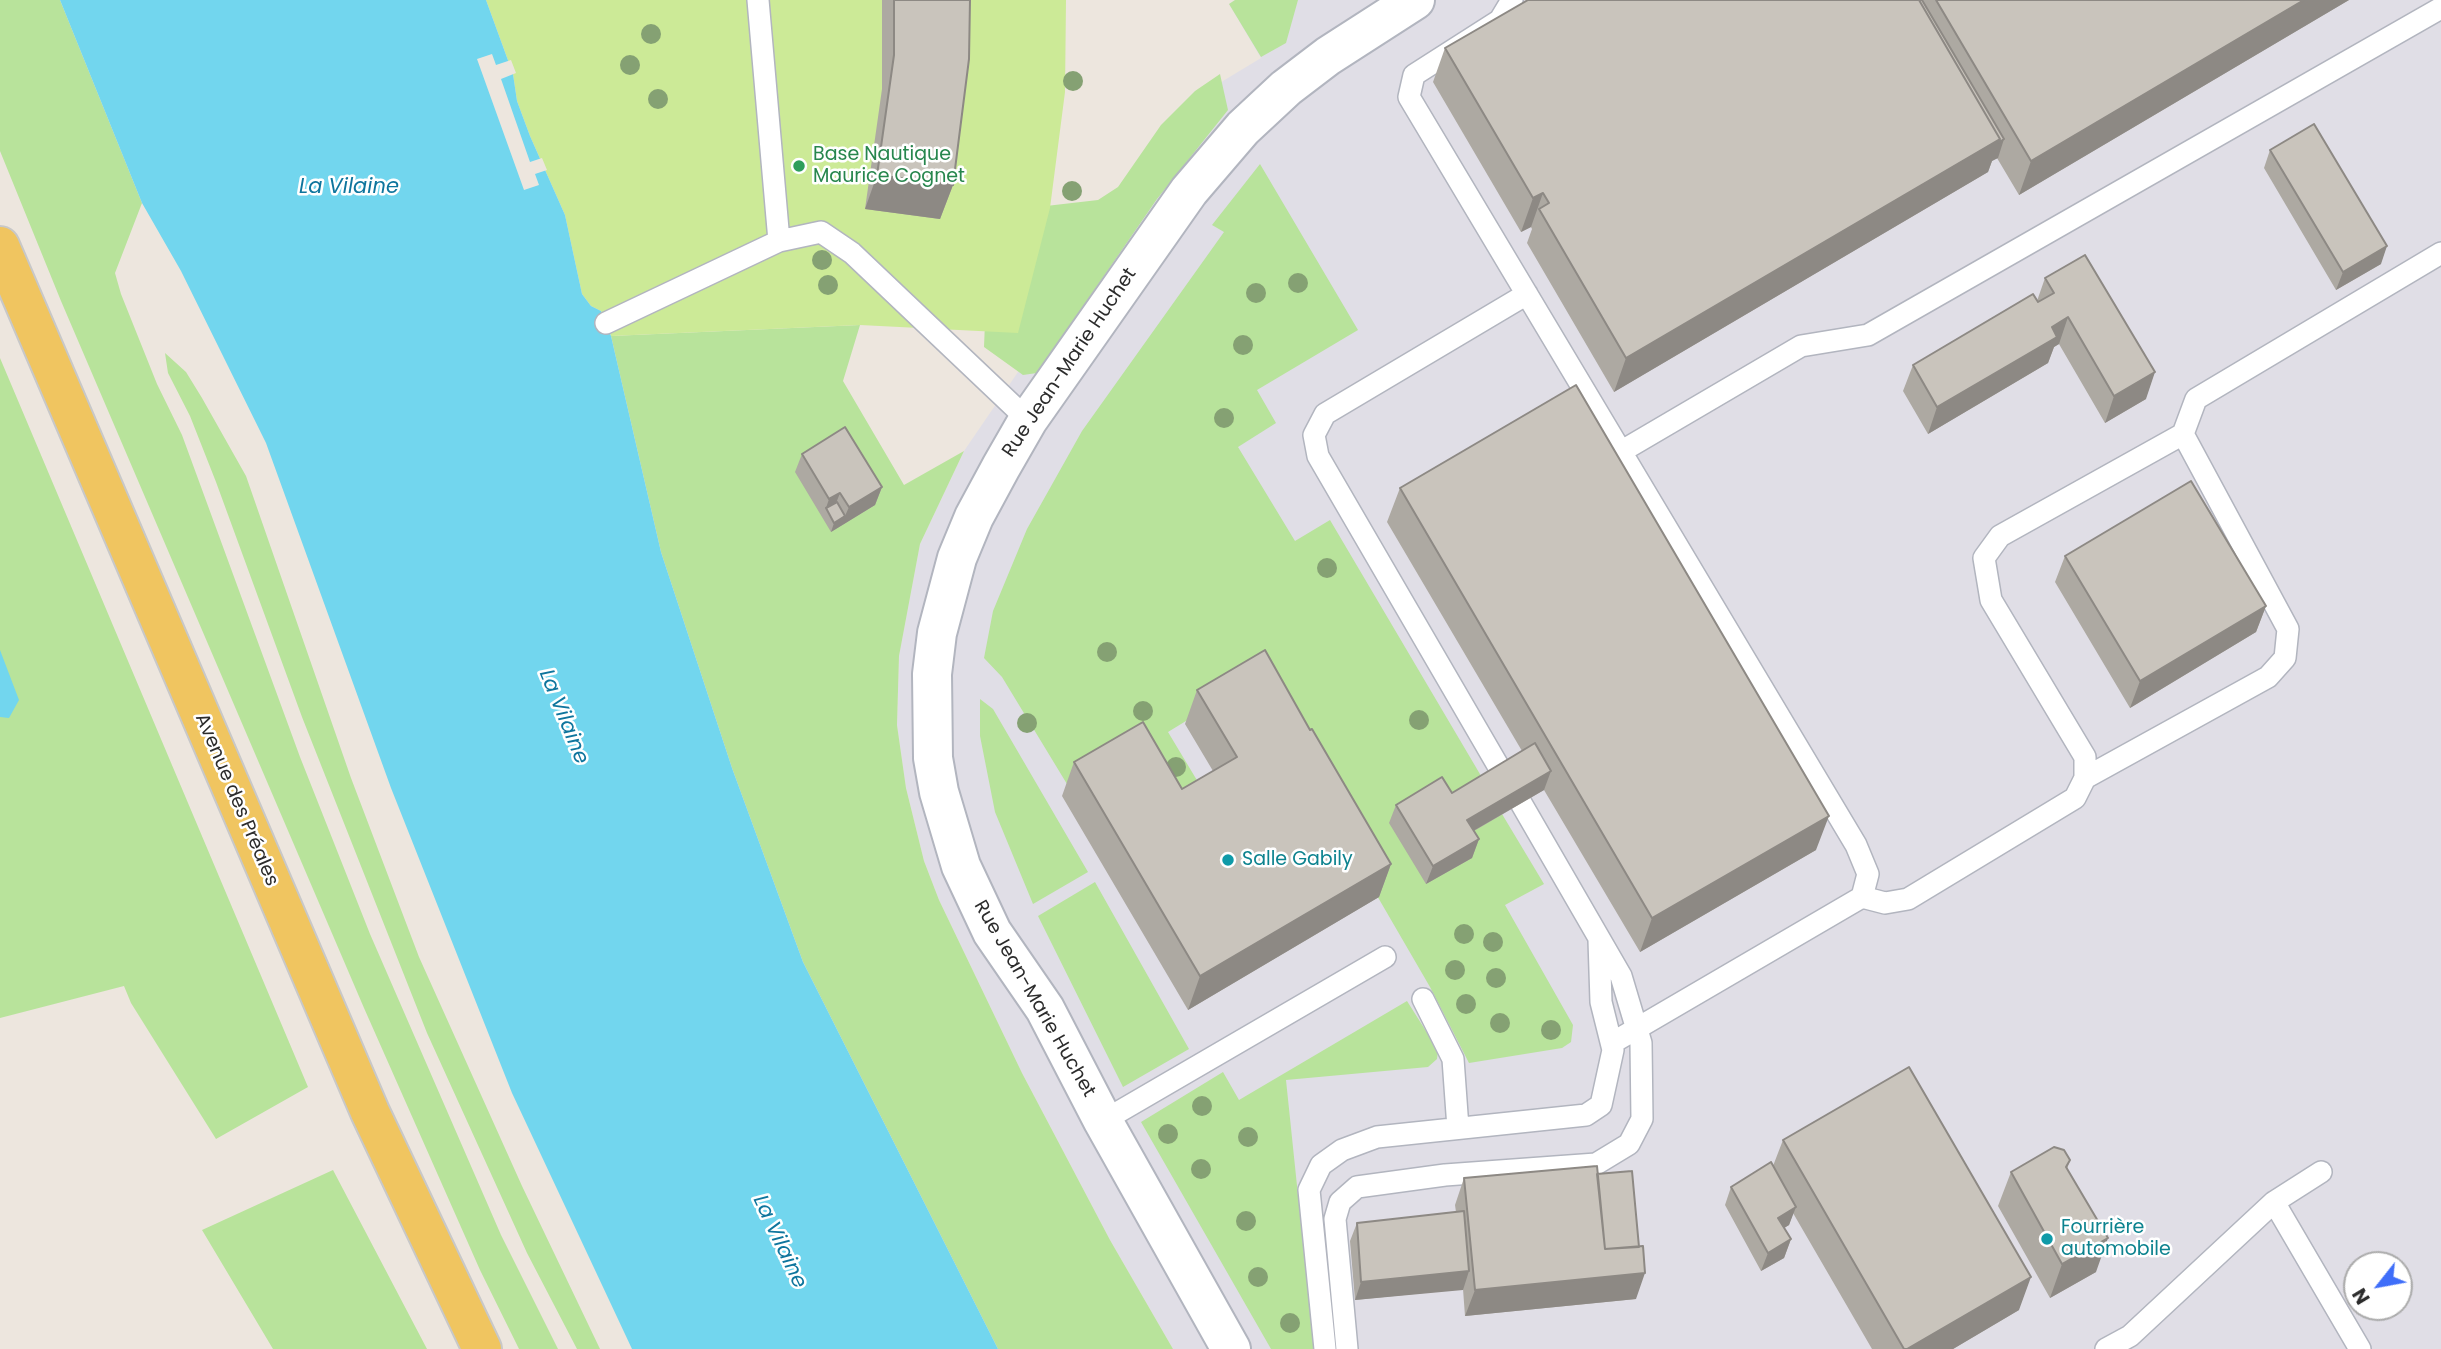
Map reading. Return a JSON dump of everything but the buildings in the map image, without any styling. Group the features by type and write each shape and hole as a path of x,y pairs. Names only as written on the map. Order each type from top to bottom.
{"main road":[{"name":"Avenue des Préales","path":"0,246 370,1112 482,1349"}],"street":[{"name":"Rue Jean-Marie Huchet","path":"1231,1349 1103,1121 1045,1009 992,932 971,888 949,832 933,758 932,674 946,592 974,517 1028,420 1214,158 1278,96 1328,55 1415,0"}],"lane":[{"path":"758,0 779,241"},
{"path":"1512,0 1500,20 1414,75 1409,97 1856,845 1868,874 1862,897"},
{"path":"1622,451 1801,346 1868,335 2441,8"},
{"path":"606,323 779,241 821,232 852,253 1028,420"},
{"path":"1612,1043 1862,897 1885,902 1908,899 2075,798 2085,778 2085,757 1991,600 1984,558 2000,536 2183,435 2196,399 2441,253"},
{"path":"1504,776 1318,456 1314,435 1325,414 1527,294"},
{"path":"2085,778 2268,677 2285,658 2288,629 2183,435"},
{"path":"1347,1349 1335,1219 1340,1202 1357,1187 1445,1175 1596,1164 1629,1144 1642,1119 1642,1043 1621,976 1521,803"},
{"path":"1325,1349 1308,1190 1321,1165 1342,1150 1377,1137 1586,1115 1601,1105 1612,1043 1601,1002 1599,938"},
{"path":"1103,1121 1385,957"},
{"path":"1423,999 1453,1059 1458,1128"},
{"path":"2106,1349 2130,1336 2274,1202 2321,1172"},
{"path":"2274,1202 2360,1349"}],"shaded area":[{"path":"1235,0 2441,0 2441,1349 1173,1349 1110,1240 1022,1073 939,900 924,861 906,788 897,725 899,656 920,544 964,451 1197,110 1223,81 1261,58 1229,4"}],"green space":[{"path":"0,0 60,0 142,203 115,273 121,294 157,384 182,435 300,757 370,934 501,1235 558,1349 519,1349 480,1270 364,1008 61,301 0,151"},
{"name":"Base Nautique Maurice Cognet","path":"486,0 1066,0 1065,92 1050,208 1018,333 860,325 611,336 601,311 591,306 582,294 565,215 517,101 513,74"},
{"path":"1235,0 1298,0 1286,43 1261,57 1229,4"},
{"path":"1220,74 1228,110 1157,199 1037,373 1023,375 984,347 985,322 1046,206 1098,200 1118,187 1161,125 1195,91"},
{"path":"1260,164 1358,330 1257,390 1276,423 1238,447 1295,541 1330,520 1487,786 1461,838 1502,814 1544,884 1505,905 1573,1025 1571,1042 1562,1048 1469,1063 1430,987 1300,763 1243,686 1168,732 1198,782 1175,796 1070,789 1002,677 984,658 993,611 1027,529 1082,431 1224,232 1212,225"},
{"path":"860,325 843,381 904,485 964,451 920,544 899,656 897,725 906,788 924,861 939,900 1022,1073 1110,1240 1173,1349 998,1349 803,962 732,768 661,552 611,336"},
{"path":"165,353 186,372 246,476 351,778 419,957 522,1186 600,1349 577,1349 527,1253 427,1033 302,717 216,482 190,416 168,373"},
{"path":"0,358 308,1087 216,1139 131,1003 124,986 0,1018"},
{"path":"980,699 993,709 1088,872 1033,904 995,812 980,736"},
{"path":"1095,882 1189,1049 1123,1087 1038,916"},
{"path":"1407,1001 1438,1050 1437,1059 1428,1067 1286,1080 1314,1349 1271,1349 1141,1122 1223,1072 1239,1100"},
{"path":"333,1170 427,1349 273,1349 202,1230"}],"water":[{"name":"La Vilaine","path":"60,0 486,0 513,74 517,101 565,215 582,294 591,306 601,311 611,336 661,552 732,768 803,962 998,1349 632,1349 512,1093 391,788 266,443 181,271 142,203"},
{"path":"0,650 19,700 9,718 0,717"}],"pier":[{"path":"492,54 496,65 511,60 516,73 501,79 530,162 542,158 547,170 535,174 539,185 524,190 477,59"}],"place":[{"name":"Base Nautique Maurice Cognet","path":"799,166"},
{"name":"Salle Gabily","path":"1228,860"},
{"name":"Fourrière automobile","path":"2047,1239"}]}
